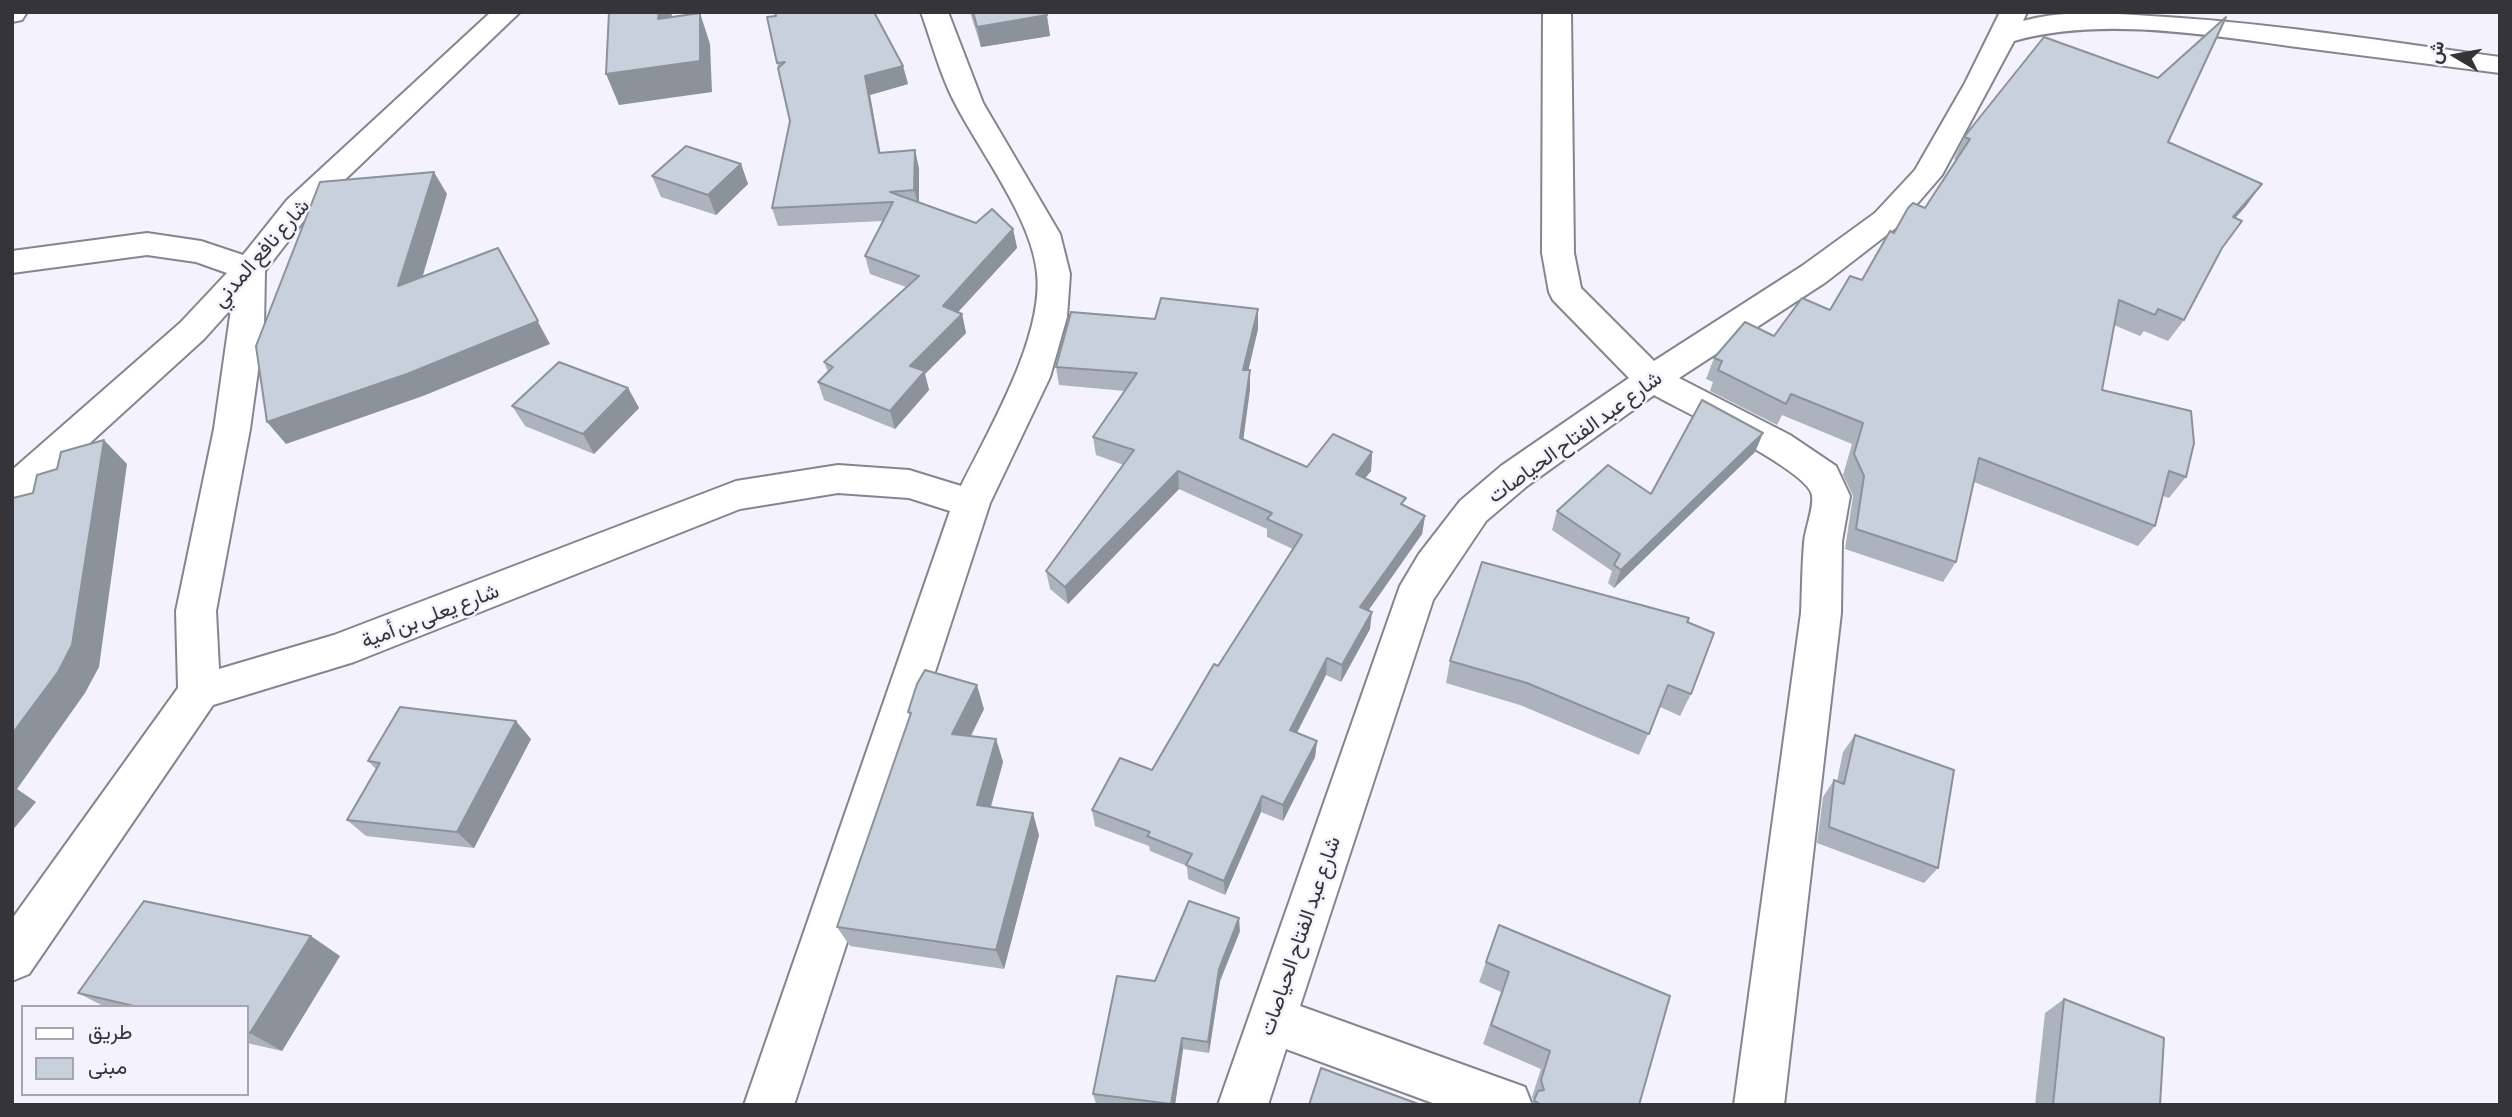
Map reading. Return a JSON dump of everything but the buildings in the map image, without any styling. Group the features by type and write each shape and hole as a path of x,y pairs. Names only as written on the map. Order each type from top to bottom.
{"street":[{"name":"شارع نافع المدني","path":"12,492 192,331 248,269 298,207 507,12"},
{"path":"769,1105 971,503 1033,377 1050,317 1054,274 1044,234 969,103 934,12"},
{"path":"1557,12 1558,253 1565,292 1611,341 1652,379 1777,445 1815,468 1828,484 1830,496 1823,541 1821,613 1759,1105"},
{"path":"2135,12 2218,28"},
{"name":"شارع عبد الفتاح الحياصات","path":"1243,1105 1414,597 1433,565 1474,511 1514,476 1652,379 1771,304 1886,220 1927,175 1979,83 2008,24 2092,20 2218,28 2500,65"},
{"path":"12,262 147,244 201,252 248,269 247,327 232,429 196,611 199,692 12,958"},
{"name":"شارع يعلى بن أمية","path":"199,692 340,650 736,495 838,479 909,484 971,503"},
{"path":"1272,1020 1507,1105"}]}
